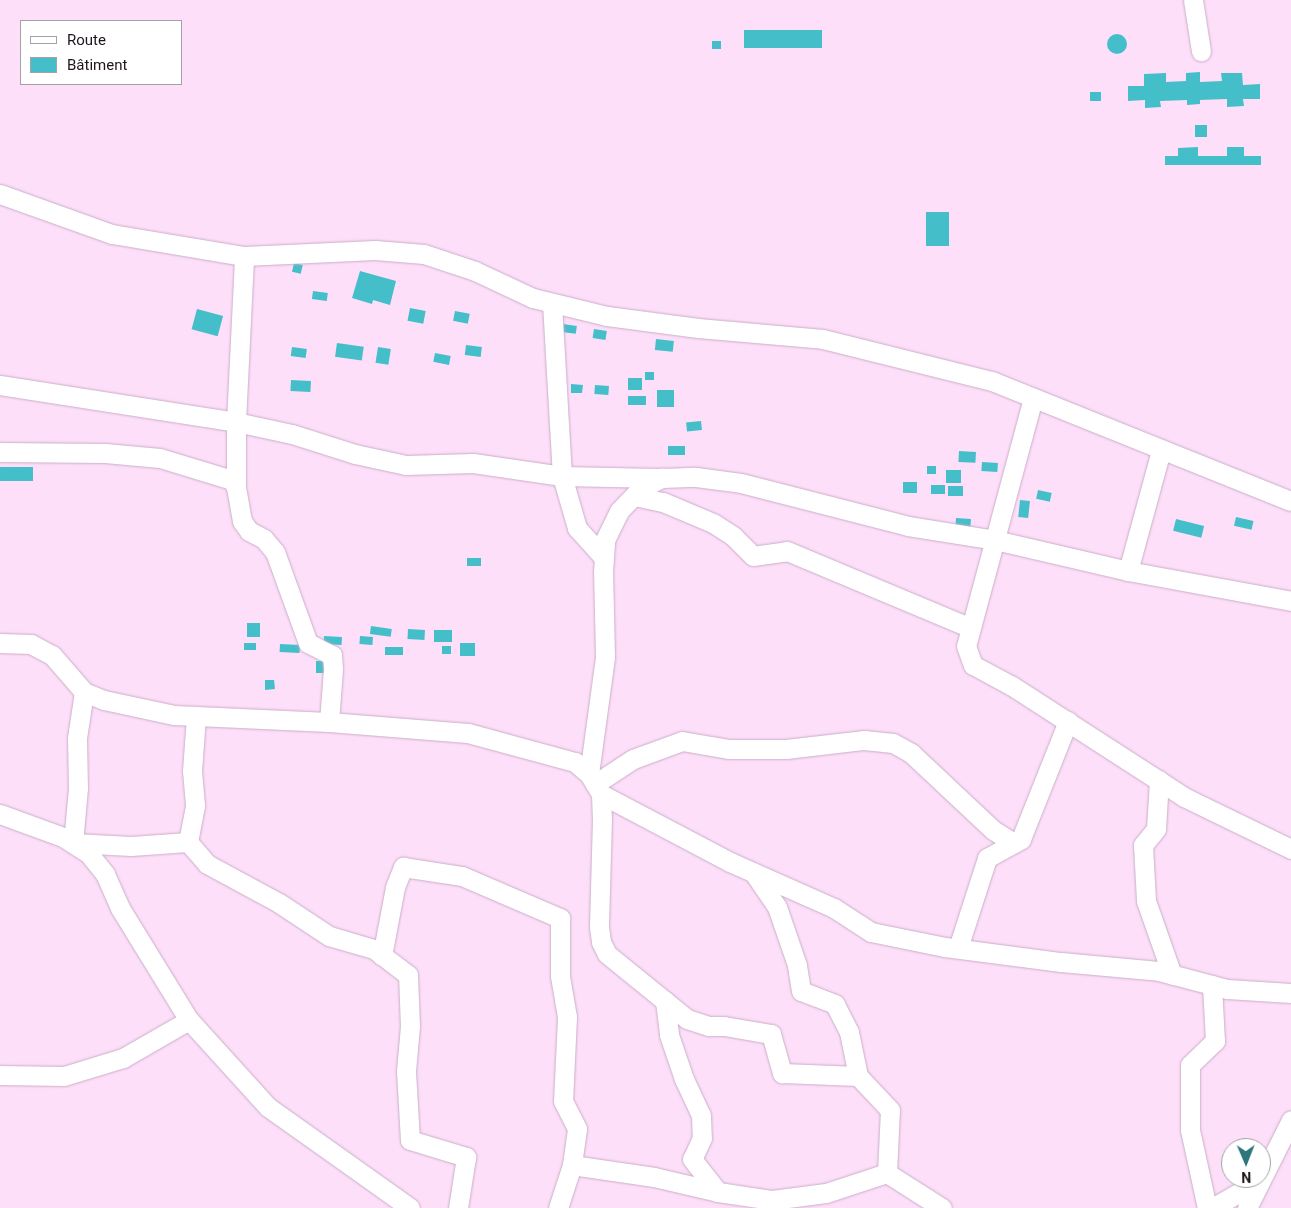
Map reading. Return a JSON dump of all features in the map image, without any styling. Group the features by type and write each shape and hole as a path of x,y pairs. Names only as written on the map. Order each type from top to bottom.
{"street":[{"path":"1193,0 1201,51"},
{"path":"0,194 112,234 244,256 375,250 424,254 475,271 533,298 607,316 698,328 823,339 992,381 1291,501"},
{"path":"244,256 236,422 236,487 242,522 250,531 264,539 275,552 308,643 332,655 333,669 328,722"},
{"path":"552,303 562,476 577,528 604,558"},
{"path":"0,385 236,422 292,434 355,454 406,465 473,463 562,476 696,477 741,483 908,526 995,540 1128,571 1291,601"},
{"path":"1033,398 970,628 966,646 968,656 973,664 1068,721 1184,796 1291,849"},
{"path":"1128,571 1161,450"},
{"path":"0,452 105,453 160,458 225,476 232,480 236,487"},
{"path":"662,478 640,489 619,511 605,540 605,657 595,784 602,818 601,942 607,954 687,1019 709,1026 724,1026 771,1034 782,1072 858,1076"},
{"path":"634,496 663,502 712,523 733,536 753,556 787,552 970,628"},
{"path":"0,643 31,644 52,655 84,692 104,700 174,715 328,722 468,733 575,762 595,784 753,872 834,908 871,932 958,948 1159,971 1226,989 1291,993"},
{"path":"73,843 78,788 78,738 84,692"},
{"path":"196,716 192,771 194,804 188,842 207,864 279,903 328,936 374,949 408,975 410,1026 406,1071 410,1140 466,1156 458,1208"},
{"path":"958,948 987,858 1021,839 1068,721"},
{"path":"595,784 633,759 682,741 730,749 786,749 864,740 893,744 911,753 993,830 1014,843"},
{"path":"1159,780 1156,829 1144,846 1146,901 1172,975"},
{"path":"0,814 63,837 89,854 105,874 120,908 189,1020 268,1107 410,1208"},
{"path":"73,843 131,846 188,842"},
{"path":"382,956 395,887 403,867 462,876 560,918 560,976 567,1017 563,1101 577,1129 572,1165 558,1208"},
{"path":"753,872 777,907 797,965 801,991 835,1004 849,1032 858,1076 890,1110 887,1173"},
{"path":"1207,1208 1190,1130 1190,1065 1215,1041 1212,985"},
{"path":"665,1001 669,1035 684,1079 701,1115 702,1138 692,1159 718,1192"},
{"path":"0,1075 64,1076 122,1058 189,1020"},
{"path":"1271,1159 1291,1120"},
{"path":"572,1165 654,1177 718,1192 772,1200 826,1193 887,1173"},
{"path":"887,1173 942,1208"},
{"path":"1212,1208 1246,1188"},
{"path":"1246,1208 1256,1188"}],"building":[{"path":"744,30 822,30 822,48 744,48"},
{"path":"1113,34 1121,34 1127,40 1127,48 1121,54 1113,54 1107,48 1107,40"},
{"path":"712,41 721,41 721,49 712,49"},
{"path":"1200,72 1200,82 1222,81 1221,73 1242,73 1243,85 1260,84 1260,99 1243,99 1244,106 1227,107 1227,99 1200,100 1200,104 1187,105 1187,100 1160,101 1161,107 1145,108 1145,100 1128,101 1128,86 1144,86 1144,74 1166,73 1166,82 1186,81 1186,73"},
{"path":"1090,92 1101,92 1101,101 1090,101"},
{"path":"1195,125 1207,125 1207,137 1195,137"},
{"path":"1198,147 1198,156 1227,156 1227,147 1244,147 1244,156 1261,156 1261,165 1165,165 1165,156 1178,156 1178,148"},
{"path":"926,212 949,212 949,246 926,246"},
{"path":"294,263 303,265 301,274 292,272"},
{"path":"360,271 396,281 390,305 373,300 372,304 352,298"},
{"path":"313,291 328,293 327,301 312,299"},
{"path":"410,308 426,311 423,324 408,321"},
{"path":"197,309 223,316 218,336 192,329"},
{"path":"455,311 470,314 468,324 453,321"},
{"path":"563,324 577,326 576,334 562,332"},
{"path":"594,329 607,331 605,340 593,338"},
{"path":"656,339 674,341 673,352 655,350"},
{"path":"337,343 364,347 362,361 335,357"},
{"path":"466,345 482,347 481,357 465,355"},
{"path":"292,347 307,349 306,358 291,356"},
{"path":"378,347 391,349 388,365 375,363"},
{"path":"435,353 451,356 449,365 433,362"},
{"path":"645,372 654,372 654,380 645,380"},
{"path":"628,378 642,378 642,390 628,390"},
{"path":"291,380 311,381 310,392 290,391"},
{"path":"571,384 583,385 582,393 571,393"},
{"path":"595,385 609,386 608,395 594,394"},
{"path":"657,390 674,390 674,407 657,407"},
{"path":"628,396 646,396 646,405 628,405"},
{"path":"701,421 702,430 687,432 686,423"},
{"path":"668,446 685,446 685,455 668,455"},
{"path":"959,451 976,452 975,463 958,462"},
{"path":"982,462 998,463 997,472 981,471"},
{"path":"927,466 936,466 936,474 927,474"},
{"path":"0,467 33,467 33,481 0,481"},
{"path":"946,470 961,470 961,483 946,483"},
{"path":"903,482 917,482 917,493 903,493"},
{"path":"931,485 945,485 945,494 931,494"},
{"path":"948,486 963,486 963,496 948,496"},
{"path":"1038,490 1052,493 1050,502 1036,499"},
{"path":"1020,500 1030,501 1028,518 1018,517"},
{"path":"1236,517 1254,521 1252,530 1234,526"},
{"path":"956,518 971,519 970,528 955,527"},
{"path":"1176,519 1204,526 1201,538 1173,531"},
{"path":"467,558 481,558 481,566 467,566"},
{"path":"247,623 260,623 260,637 247,637"},
{"path":"371,626 392,629 391,637 370,634"},
{"path":"408,629 425,630 424,640 407,639"},
{"path":"434,630 452,630 452,642 434,642"},
{"path":"324,636 342,637 342,645 324,644"},
{"path":"360,636 373,637 372,645 359,644"},
{"path":"244,643 256,643 256,650 244,650"},
{"path":"460,643 475,643 475,656 460,656"},
{"path":"280,644 300,645 300,653 280,652"},
{"path":"442,646 451,646 451,654 442,654"},
{"path":"385,647 403,647 403,655 385,655"},
{"path":"316,661 331,661 331,673 316,673"},
{"path":"265,680 274,680 275,689 265,690"}]}
